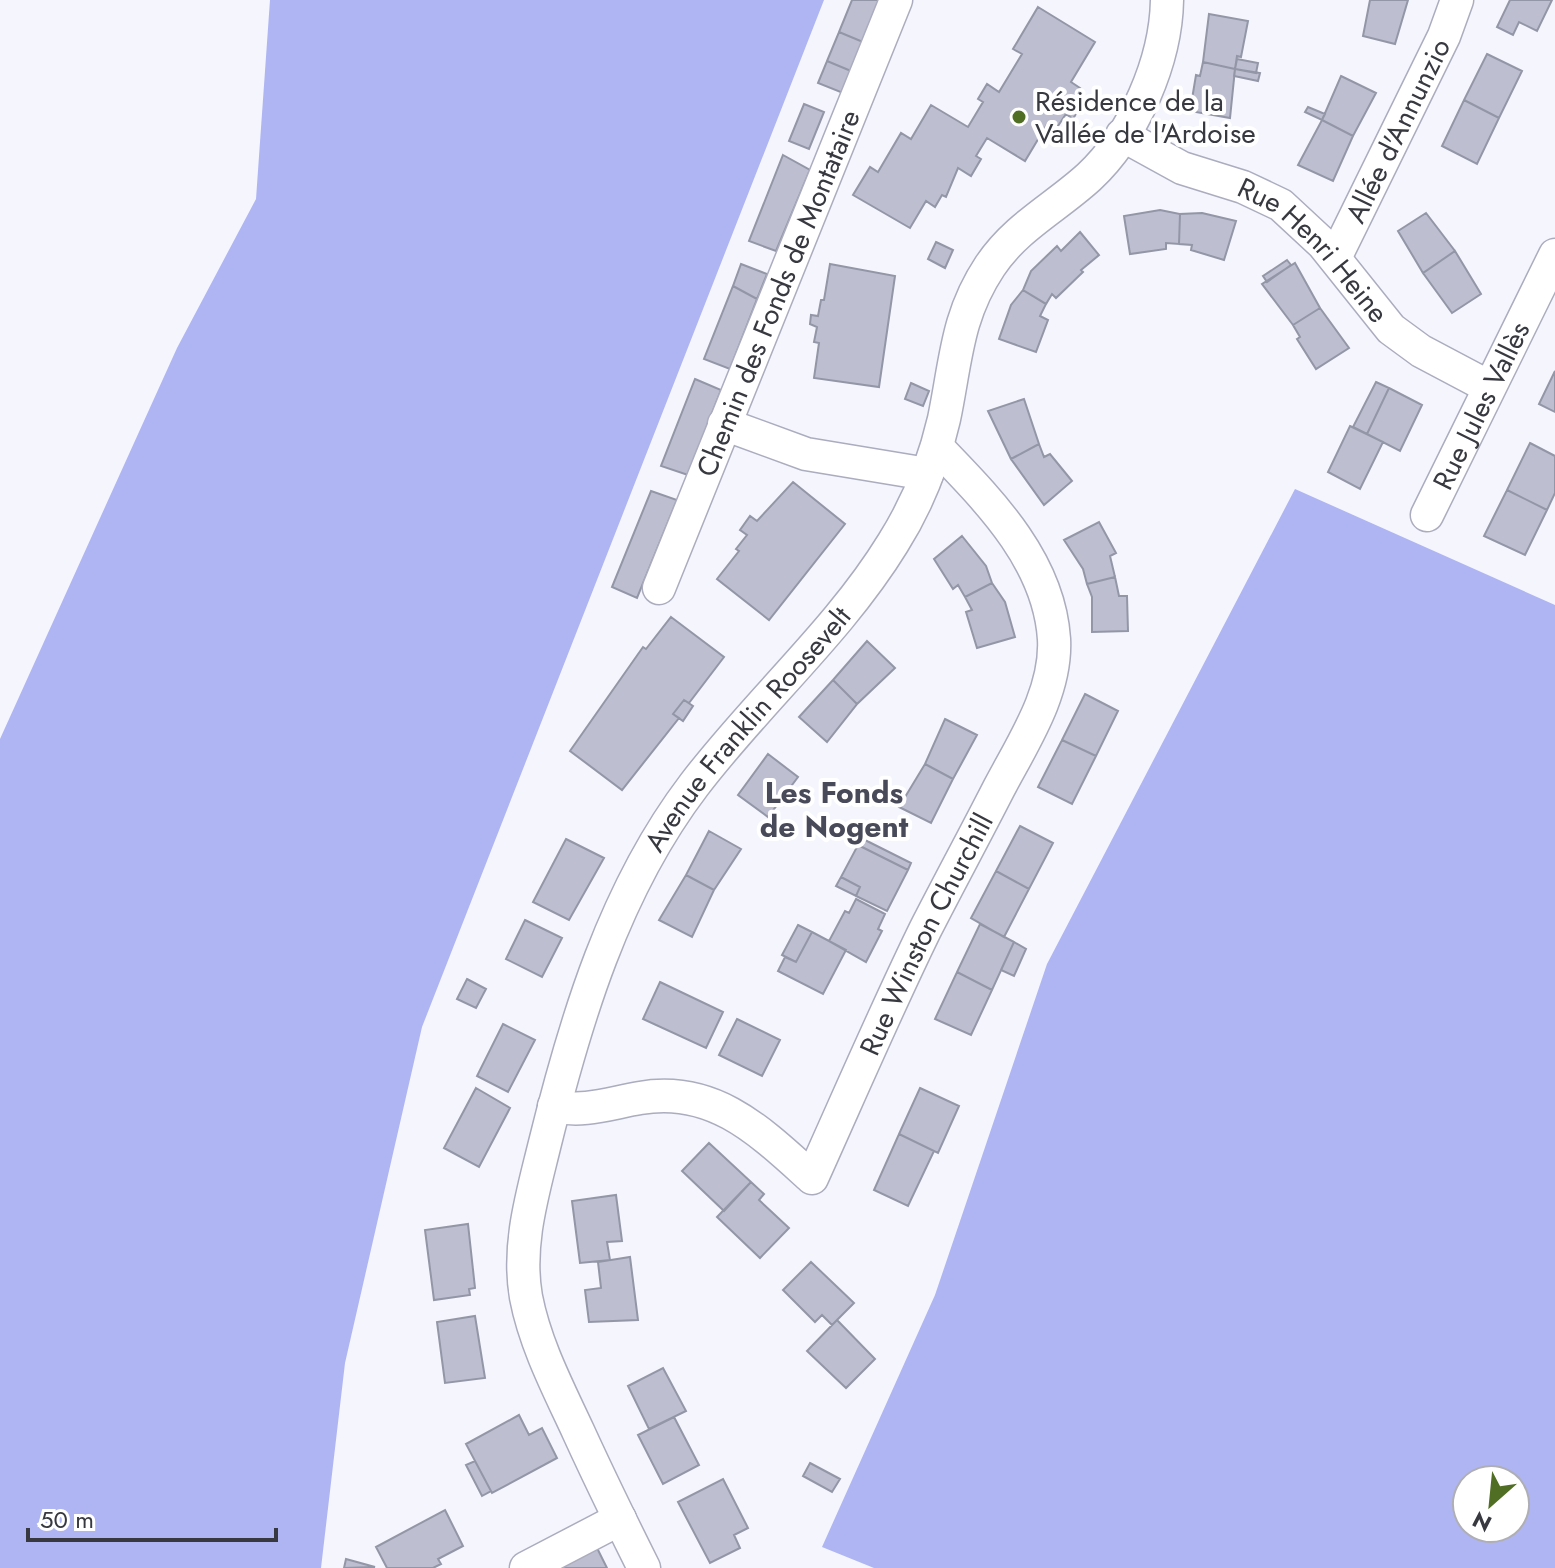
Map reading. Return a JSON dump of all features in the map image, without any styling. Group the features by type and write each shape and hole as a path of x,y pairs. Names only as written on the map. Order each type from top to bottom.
{"street":[{"name":"Chemin des Fonds de Montataire","path":"659,588 896,0"},
{"name":"Avenue Franklin Roosevelt","path":"644,1568 549,1368 527,1301 523,1263 528,1216 568,1055 613,928 659,836 716,757 865,584 907,520 932,460 958,335 979,285 1015,234 1088,178 1122,135 1146,88 1162,45 1167,0"},
{"name":"Allée d'Annunzio","path":"1335,258 1444,36 1457,0"},
{"name":"Rue Henri Heine","path":"1122,135 1182,168 1243,187 1281,205 1311,230 1391,329 1421,351 1489,387"},
{"name":"Rue Jules Vallès","path":"1427,515 1555,255"},
{"path":"724,424 806,454 932,460"},
{"name":"Rue Winston Churchill","path":"554,1106 587,1109 650,1096 705,1100 750,1124 812,1178 926,930 1028,733 1045,694 1053,660 1048,601 1029,560 982,494 932,460"},
{"path":"526,1568 620,1519"}],"shaded area":[{"path":"270,0 824,0 422,1027 345,1363 321,1568 0,1568 0,739 177,348 256,199"},
{"path":"1295,489 1555,605 1555,1568 874,1568 822,1547 935,1295 1047,964"}],"building":[{"path":"852,0 880,0 863,42 839,32"},
{"path":"1370,0 1408,0 1395,44 1363,36"},
{"path":"1510,0 1552,0 1537,31 1519,22 1513,35 1497,27"},
{"name":"Résidence de la Vallée de l'Ardoise","path":"1038,7 1095,42 1071,82 1080,88 1073,101 1081,105 1073,119 1066,114 1058,126 1049,121 1025,161 987,138 976,156 981,159 971,176 958,168 946,197 942,195 935,207 926,201 910,228 853,195 870,167 878,172 901,133 911,139 931,105 968,127 983,102 978,99 987,84 999,92 1022,54 1013,49"},
{"path":"1209,14 1248,21 1241,57 1237,56 1235,69 1203,62"},
{"path":"839,32 863,42 851,71 827,61"},
{"path":"1487,54 1522,71 1499,118 1464,100"},
{"path":"1237,59 1258,63 1256,73 1235,69"},
{"path":"827,61 851,71 843,93 818,83"},
{"path":"1203,62 1235,69 1230,118 1190,111 1196,75 1200,76"},
{"path":"1235,69 1260,73 1258,81 1234,76"},
{"path":"1341,76 1376,93 1353,136 1322,120"},
{"path":"1464,100 1499,118 1477,164 1442,146"},
{"path":"804,104 824,112 809,149 789,141"},
{"path":"1308,107 1325,114 1322,120 1305,112"},
{"path":"1322,120 1353,136 1333,181 1298,165"},
{"path":"783,155 810,170 776,251 749,241"},
{"path":"1160,210 1180,214 1179,244 1166,243 1166,249 1130,254 1124,216"},
{"path":"1202,213 1236,221 1224,260 1191,250 1192,245 1179,244 1180,214"},
{"path":"1426,213 1455,251 1423,273 1398,231"},
{"path":"1080,232 1099,255 1081,270 1083,272 1056,298 1052,294 1046,304 1023,290 1031,271 1057,246 1061,251"},
{"path":"936,242 953,250 945,268 928,259"},
{"path":"1455,251 1481,294 1452,313 1423,273"},
{"path":"1287,260 1291,265 1267,282 1263,276"},
{"path":"1295,263 1320,308 1293,325 1262,284"},
{"path":"741,264 767,274 757,299 733,286"},
{"path":"830,264 895,276 879,387 814,378 819,343 814,342 817,327 810,324 811,315 818,316 821,300 824,300"},
{"path":"733,286 757,299 730,369 704,359"},
{"path":"1023,290 1046,304 1040,316 1048,320 1036,352 999,339 1011,305"},
{"path":"1320,308 1349,348 1316,369 1297,339 1300,337 1293,325"},
{"path":"1555,371 1555,412 1539,404"},
{"path":"695,379 721,390 688,475 661,466"},
{"path":"1376,382 1389,388 1367,434 1353,427"},
{"path":"911,383 929,391 923,406 905,399"},
{"path":"1389,388 1422,405 1400,451 1367,434"},
{"path":"1024,399 1039,444 1011,459 988,411"},
{"path":"1350,426 1383,442 1360,489 1328,472"},
{"path":"1530,443 1555,456 1555,493 1547,510 1507,490"},
{"path":"1039,444 1044,457 1050,454 1072,481 1044,505 1011,459"},
{"path":"793,482 845,524 769,620 717,579 739,551 736,549 747,535 740,530 750,516 757,521"},
{"path":"1507,490 1547,510 1525,555 1484,536"},
{"path":"651,491 677,500 637,598 612,587"},
{"path":"1099,522 1116,553 1110,556 1115,577 1087,584 1083,569 1064,540"},
{"path":"962,536 986,566 992,583 965,597 958,585 953,589 934,559"},
{"path":"1115,577 1119,596 1127,596 1128,631 1092,632 1092,597 1087,584"},
{"path":"992,583 1005,602 1015,637 977,648 966,612 972,610 965,597"},
{"path":"671,617 724,657 689,703 684,700 673,714 679,718 622,790 570,751 643,647 646,649"},
{"path":"867,641 895,668 857,704 833,680"},
{"path":"833,680 857,704 827,742 799,717"},
{"path":"1085,694 1118,711 1096,756 1062,740"},
{"path":"684,700 693,706 683,721 673,714"},
{"path":"945,719 977,735 953,779 925,764"},
{"path":"1062,740 1096,756 1072,804 1038,787"},
{"path":"768,754 798,777 768,817 738,795"},
{"path":"925,764 953,779 931,823 899,807"},
{"path":"1020,826 1053,843 1029,889 996,871"},
{"path":"709,831 741,849 714,890 686,875"},
{"path":"861,838 911,863 908,870 858,845"},
{"path":"566,839 604,858 569,920 533,902"},
{"path":"858,845 908,870 887,911 856,896 860,887 841,877"},
{"path":"996,871 1029,889 1004,937 971,918"},
{"path":"686,875 714,890 692,937 659,920"},
{"path":"841,877 860,887 856,896 836,886"},
{"path":"856,899 885,914 878,929 882,931 866,962 829,941 845,911 849,913"},
{"path":"525,920 562,938 542,977 506,959"},
{"path":"980,924 1014,942 992,990 957,972"},
{"path":"798,925 812,932 796,962 782,955"},
{"path":"812,932 846,950 823,994 778,971 785,957 796,962"},
{"path":"1014,942 1026,949 1014,976 1001,970"},
{"path":"957,972 992,990 971,1035 935,1019"},
{"path":"467,979 486,989 476,1008 457,999"},
{"path":"660,982 723,1012 706,1048 643,1019"},
{"path":"737,1019 780,1040 762,1076 719,1055"},
{"path":"503,1024 535,1040 508,1092 477,1076"},
{"path":"476,1088 510,1108 479,1167 444,1148"},
{"path":"920,1088 959,1106 938,1153 899,1134"},
{"path":"899,1134 934,1151 908,1206 874,1190"},
{"path":"709,1143 751,1182 724,1211 682,1171"},
{"path":"751,1182 764,1194 759,1200 789,1228 760,1258 717,1217"},
{"path":"616,1195 622,1241 607,1242 610,1260 580,1263 572,1201"},
{"path":"468,1224 475,1288 469,1289 470,1295 434,1300 425,1230"},
{"path":"630,1257 638,1320 589,1322 585,1290 601,1288 598,1262"},
{"path":"811,1262 854,1303 832,1325 822,1315 815,1322 783,1290"},
{"path":"475,1316 485,1378 445,1383 437,1322"},
{"path":"837,1320 875,1359 846,1388 807,1351"},
{"path":"663,1368 686,1411 649,1429 628,1386"},
{"path":"519,1415 529,1435 542,1428 557,1458 492,1493 466,1444"},
{"path":"674,1417 699,1465 663,1484 638,1435"},
{"path":"475,1461 491,1491 482,1496 466,1465"},
{"path":"810,1463 840,1479 832,1492 803,1476"},
{"path":"723,1479 748,1528 734,1535 740,1548 710,1563 678,1502"},
{"path":"445,1510 463,1546 438,1559 441,1564 433,1568 387,1568 376,1547"},
{"path":"595,1544 607,1568 556,1568"},
{"path":"346,1559 375,1567 344,1568"}],"place":[{"name":"Résidence de la Vallée de l'Ardoise","path":"1019,117"}],"district":[{"name":"Les Fonds de Nogent","path":"834,810"}]}
